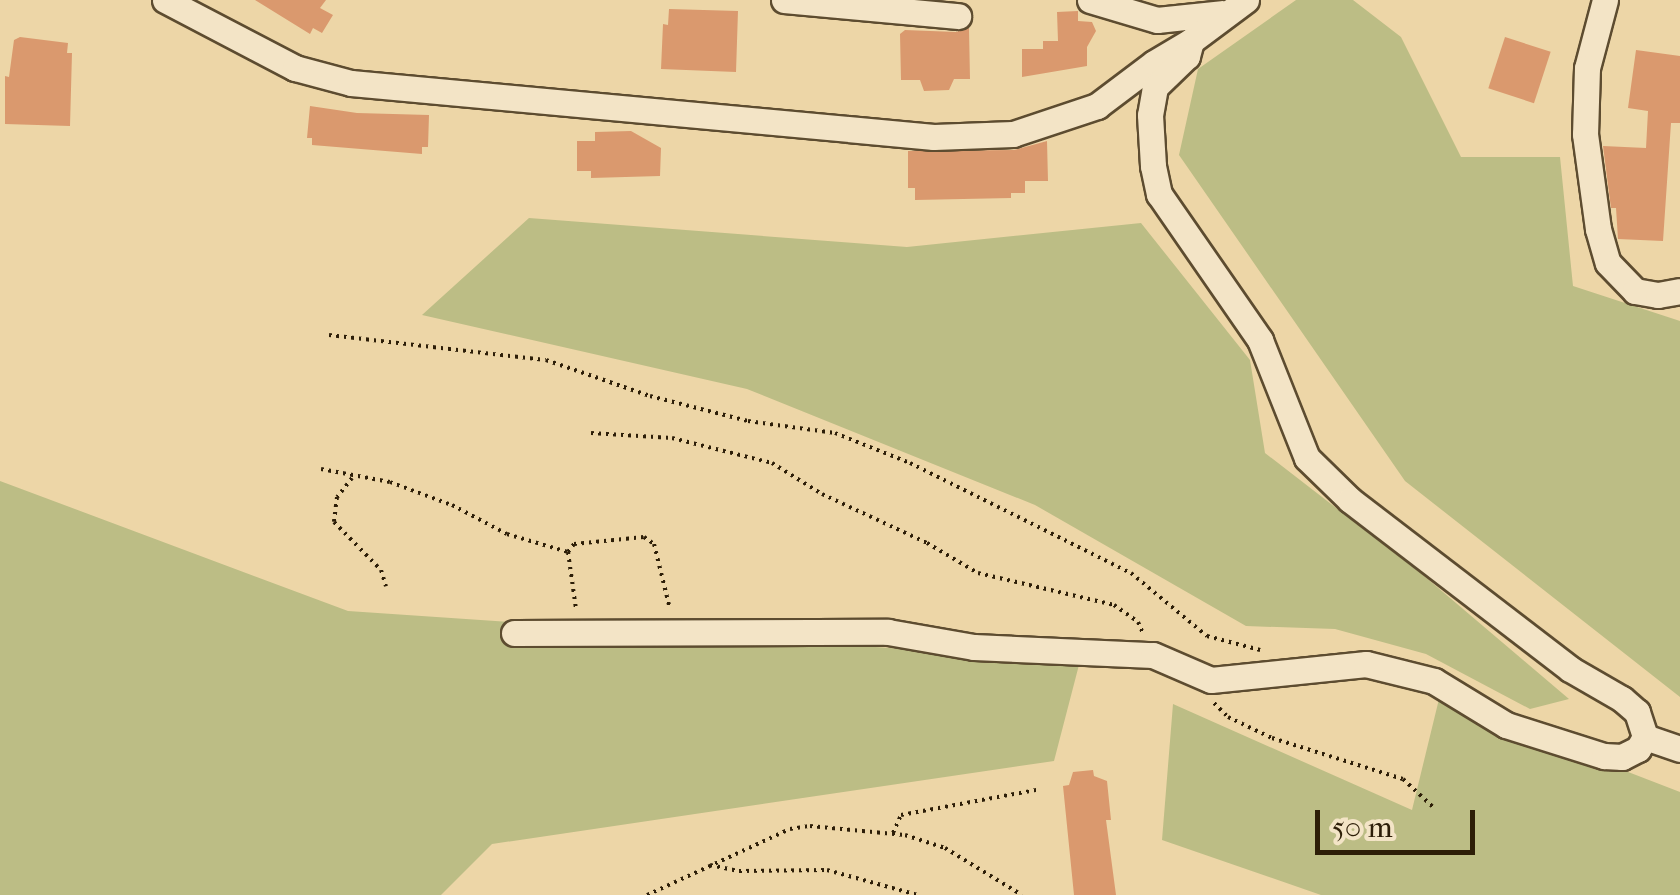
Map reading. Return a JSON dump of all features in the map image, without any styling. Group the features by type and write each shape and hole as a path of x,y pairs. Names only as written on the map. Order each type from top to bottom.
{"street":[{"path":"165,0 295,68 351,83 934,138 1012,134 1097,106 1236,6"},
{"path":"784,0 958,16"},
{"path":"1090,0 1158,20 1236,6"},
{"path":"1605,0 1587,68 1588,182 1598,229 1608,263 1635,291 1658,295 1680,291"},
{"path":"514,633 888,632 974,647 1153,655 1211,680 1283,674 1334,664 1386,668 1434,682 1506,725 1604,756 1622,756 1638,750 1644,736 1637,712 1570,668 1350,500 1307,458 1260,340 1159,194 1153,166 1155,87 1187,56 1191,41"},
{"path":"1644,736 1680,749"}],"path":[{"path":"329,335 546,360 650,396 748,421 835,433 910,462 1130,573 1207,636 1267,652 1283,674"},
{"path":"590,433 672,438 772,463 822,494 927,543 978,573 1114,605 1138,622 1153,655"},
{"path":"320,469 352,478 390,482 452,506 494,529 568,552"},
{"path":"352,478 337,497 334,522 381,570 386,586"},
{"path":"579,633 568,552 574,544 644,536 654,544 676,634"},
{"path":"1211,680 1208,696 1228,717 1272,738 1403,779 1434,807"},
{"path":"893,834 900,814 1041,789"},
{"path":"647,895 800,828 893,834 945,848 1022,895"},
{"path":"710,865 739,871 828,870 918,895"}],"green space":[{"path":"1296,0 1353,0 1401,37 1461,157 1560,157 1573,286 1680,321 1680,697 1405,481 1179,155 1198,69"},
{"path":"529,218 907,247 1141,223 1250,360 1265,453 1423,575 1569,699 1530,709 1426,654 1335,629 1246,626 1035,505 747,389 422,315"},
{"path":"0,481 348,611 1080,661 1054,761 492,844 441,895 0,895"},
{"path":"1439,699 1680,792 1680,895 1321,895 1162,840 1173,704 1412,810"}],"building":[{"path":"255,0 326,0 320,8 333,15 322,33 313,28 310,34"},
{"path":"669,9 738,11 736,72 661,69 663,24 668,25"},
{"path":"1078,11 1078,21 1092,22 1096,31 1087,47 1087,66 1022,77 1022,49 1043,49 1043,41 1058,41 1057,12"},
{"path":"969,28 970,79 954,79 949,90 924,91 920,80 901,80 900,34 905,30 956,32"},
{"path":"20,37 68,43 67,53 72,53 70,126 5,124 5,76 9,77 14,40"},
{"path":"1505,37 1551,52 1534,103 1488,88"},
{"path":"1636,50 1680,56 1680,123 1671,123 1663,241 1618,239 1616,208 1611,208 1603,146 1646,148 1648,111 1628,108"},
{"path":"310,106 357,113 429,115 428,147 422,147 422,154 312,145 312,138 307,138"},
{"path":"631,131 661,148 660,176 591,178 591,171 577,171 577,141 595,141 595,132"},
{"path":"1047,141 1048,181 1025,181 1025,193 1011,193 1011,198 915,200 915,188 908,188 908,151 1014,150"},
{"path":"1093,770 1094,776 1107,781 1111,820 1106,820 1116,895 1074,895 1063,786 1069,785 1073,772"}]}
